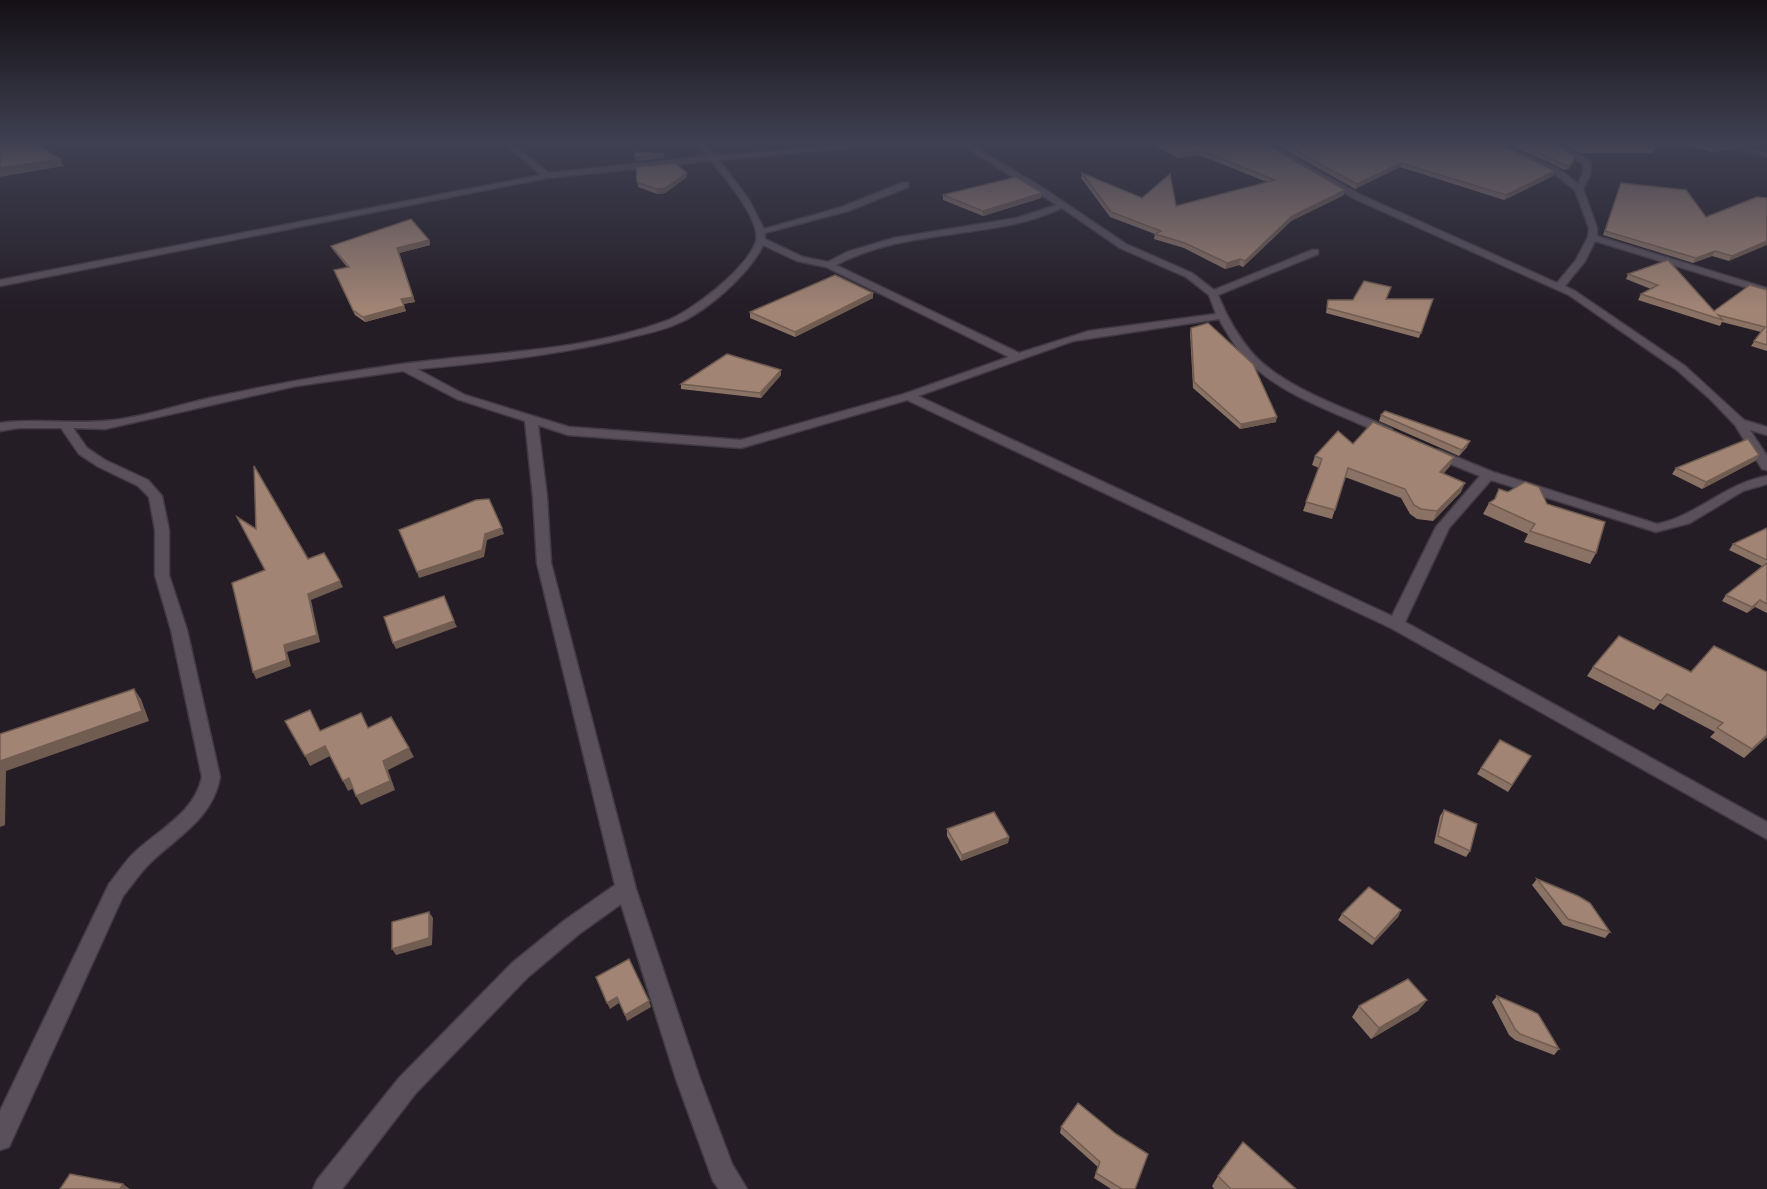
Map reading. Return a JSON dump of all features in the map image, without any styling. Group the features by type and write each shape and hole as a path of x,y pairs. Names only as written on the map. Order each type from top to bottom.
{"street":[{"path":"0,283 432,198"},
{"path":"0,427 19,424 105,425 296,383 405,367 538,353 599,342 681,318 739,272 753,255 760,236 755,216 743,198"},
{"path":"760,236 873,198"},
{"path":"1051,198 1123,246 1189,275 1213,294 1222,316 1238,342 1262,367 1297,388 1400,438"},
{"path":"1361,198 1560,286 1681,368 1740,423 1767,466"},
{"path":"1560,286 1580,261 1592,237 1593,228 1582,198"},
{"path":"829,265 858,250 894,240 1017,221 1061,206"},
{"path":"760,236 800,259 829,265 1016,356"},
{"path":"1592,237 1767,291"},
{"path":"1213,294 1315,252"},
{"path":"405,367 461,397 531,420 579,432 741,444 908,396 1016,356 1089,334 1222,316"},
{"path":"908,396 1396,624 1767,831"},
{"path":"531,420 540,497 544,563 626,889 688,1079 722,1172 734,1189"},
{"path":"1740,423 1767,431"},
{"path":"0,1138 116,890 141,858 197,808 211,790 211,777 179,630 162,575 162,530 155,496 143,483 101,463 83,451 65,425"},
{"path":"1422,447 1488,475 1656,528 1671,527 1749,483 1767,480"},
{"path":"1396,624 1443,527 1488,475"},
{"path":"326,1189 407,1086 520,970 572,927 626,889"}],"building":[{"path":"952,198 1024,198 983,211"},
{"path":"1101,198 1175,198 1176,206 1205,198 1328,198 1292,216 1245,261 1240,259 1227,263 1185,243 1155,234 1161,231 1111,212"},
{"path":"1616,198 1692,198 1706,217 1753,198 1767,198 1767,241 1732,256 1715,251 1696,258 1605,231"},
{"path":"411,219 429,240 397,248 413,297 401,299 404,306 363,317 353,310 334,270 349,267 331,246"},
{"path":"1668,260 1714,311 1750,285 1767,290 1767,345 1754,341 1765,327 1718,315 1723,320 1641,294 1658,285 1628,274"},
{"path":"835,275 873,293 795,332 750,312"},
{"path":"1364,281 1391,287 1386,299 1433,299 1421,333 1327,308 1328,300 1353,300"},
{"path":"1208,323 1253,364 1277,417 1241,424 1194,382 1191,328"},
{"path":"727,354 781,370 760,393 681,384"},
{"path":"1385,411 1470,441 1462,450 1381,415"},
{"path":"1373,422 1454,457 1440,472 1465,483 1437,511 1421,509 1414,505 1405,489 1348,468 1335,510 1306,502 1322,459 1315,456 1338,431 1353,444"},
{"path":"1748,439 1759,455 1706,482 1676,468"},
{"path":"254,466 308,559 324,553 340,581 308,594 317,635 284,645 287,660 253,672 232,583 265,570 237,517 256,529"},
{"path":"1525,482 1539,487 1547,504 1605,522 1596,553 1530,531 1535,524 1489,503 1495,499 1499,489 1508,492"},
{"path":"489,499 502,528 485,534 482,550 417,572 399,530 476,500"},
{"path":"1767,528 1767,560 1733,544"},
{"path":"1767,563 1767,604 1760,600 1752,607 1726,595"},
{"path":"444,596 454,621 393,643 384,617"},
{"path":"1619,636 1691,672 1714,646 1767,672 1767,735 1752,749 1717,728 1723,723 1667,694 1661,701 1593,667"},
{"path":"134,689 142,711 0,761 0,734"},
{"path":"310,710 320,731 361,713 368,728 391,717 409,748 383,761 390,781 356,796 349,778 343,781 325,746 305,756 285,721"},
{"path":"1500,740 1531,756 1512,785 1481,768"},
{"path":"1444,810 1477,824 1470,851 1438,836"},
{"path":"994,812 1009,837 962,855 947,829"},
{"path":"1537,879 1590,903 1610,932 1568,919"},
{"path":"1369,887 1401,910 1375,939 1342,914"},
{"path":"429,912 429,938 392,949 392,922"},
{"path":"629,959 649,1001 625,1015 617,997 607,1003 596,977"},
{"path":"1408,979 1427,1000 1379,1028 1359,1006"},
{"path":"1497,996 1538,1014 1559,1049 1520,1034"},
{"path":"1078,1103 1116,1134 1148,1154 1135,1189 1122,1189 1096,1173 1100,1162 1061,1127"},
{"path":"1243,1142 1296,1189 1231,1189 1218,1176"},
{"path":"70,1174 123,1184 120,1189 60,1189"}]}
